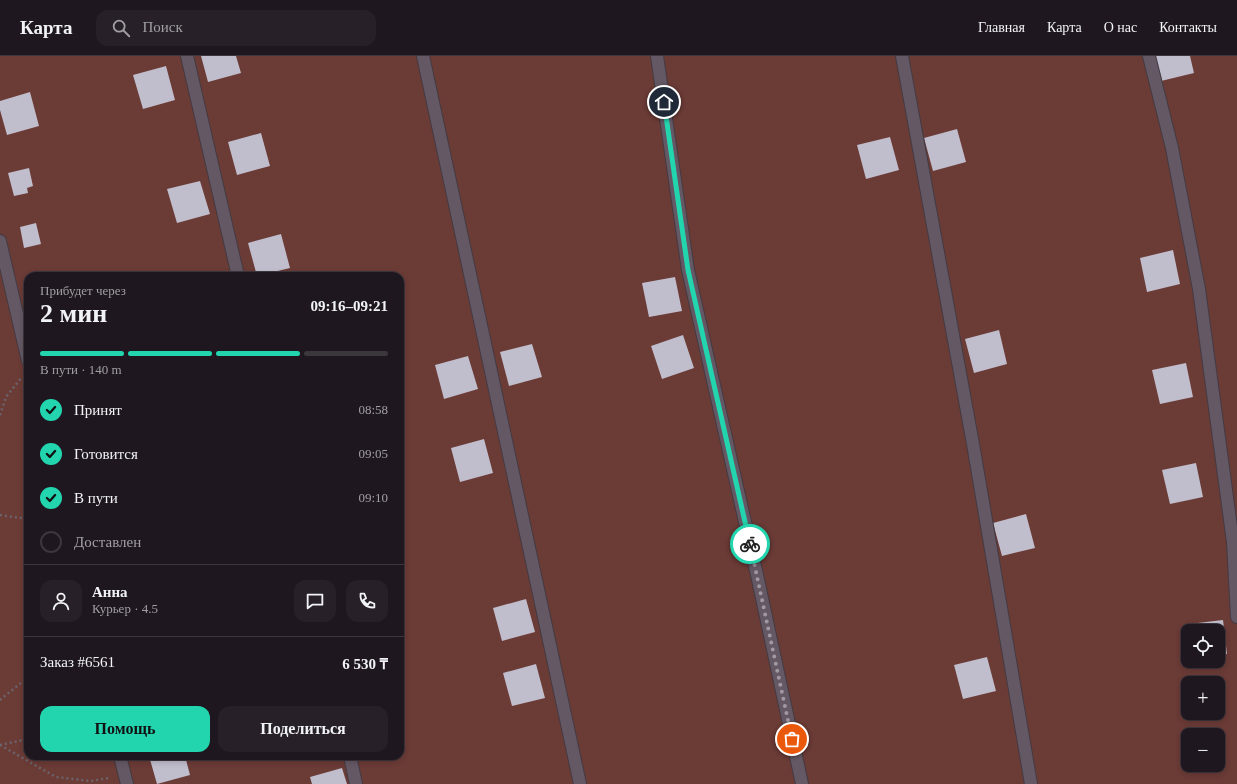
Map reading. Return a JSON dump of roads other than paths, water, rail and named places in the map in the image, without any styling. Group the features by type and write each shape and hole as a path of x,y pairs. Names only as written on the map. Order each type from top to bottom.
{"street":[{"path":"187,56 237,272"},
{"path":"423,56 580,784"},
{"path":"657,56 688,270 757,575 802,784"},
{"path":"902,56 974,444 1031,784"},
{"path":"1149,56 1172,148 1199,289 1232,542 1237,617"},
{"path":"0,241 24,344"},
{"path":"121,760 126,780"},
{"path":"351,760 356,784"}]}
